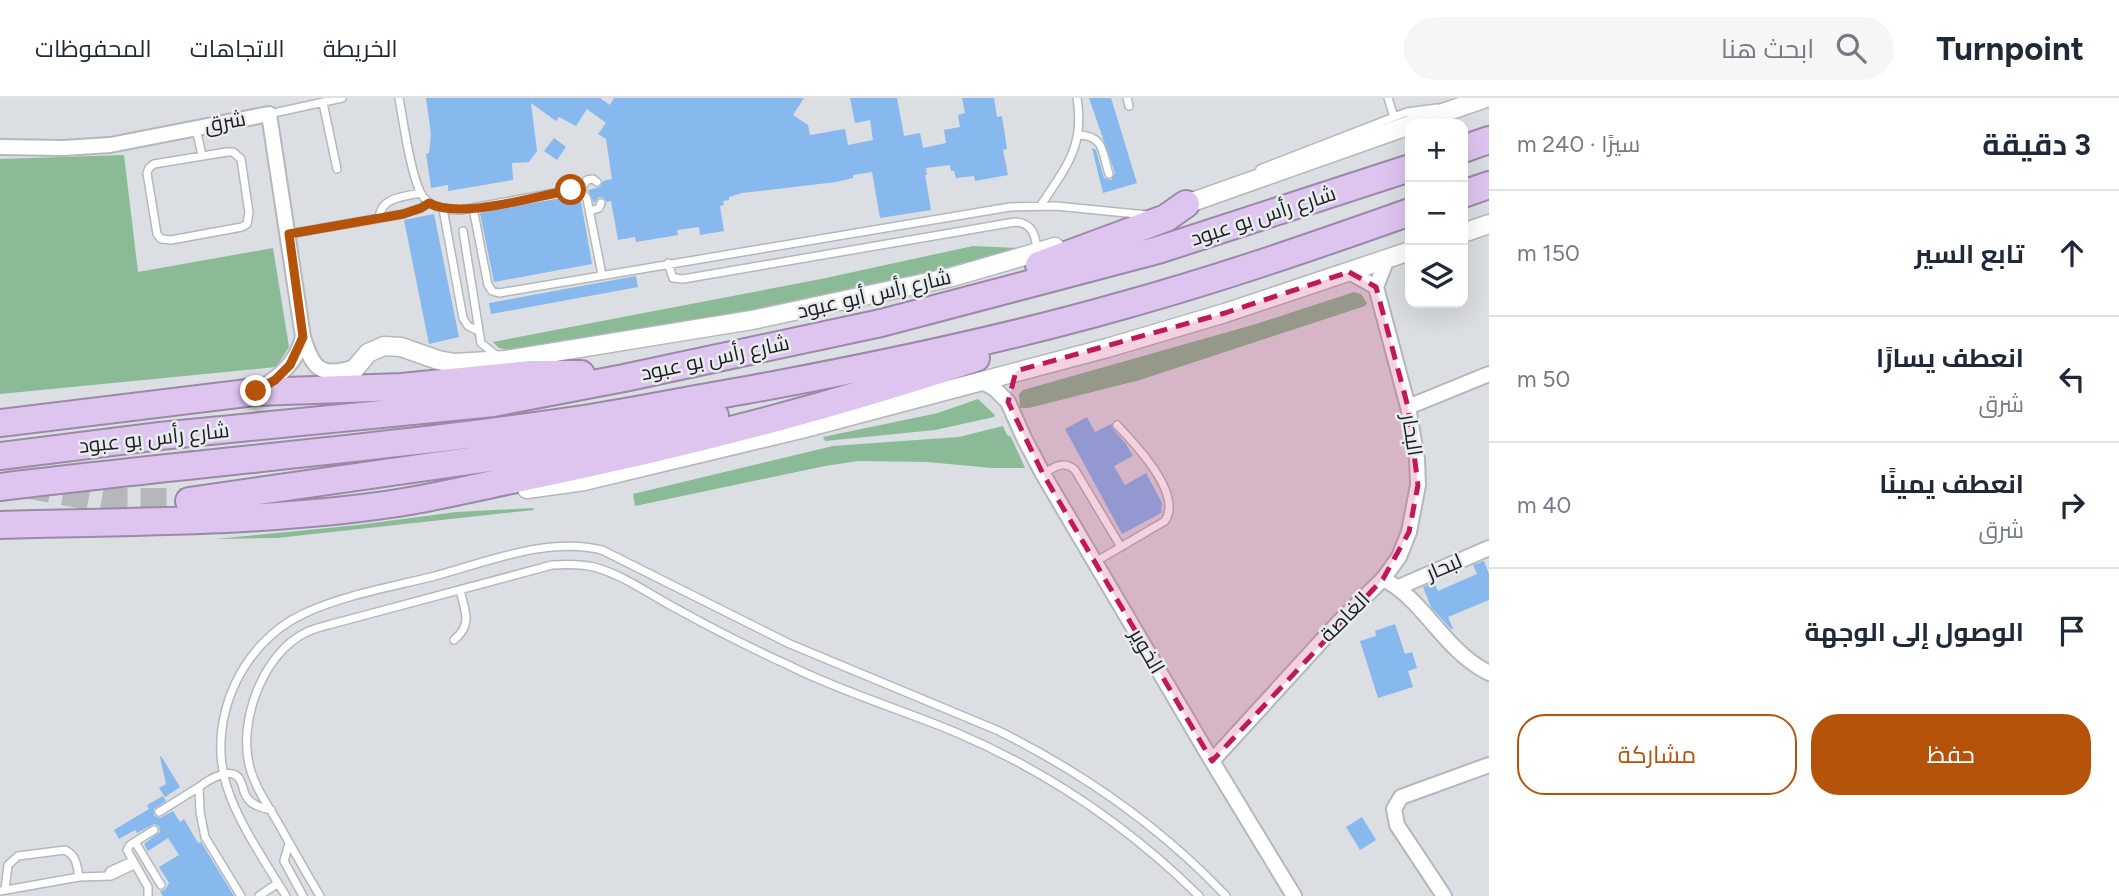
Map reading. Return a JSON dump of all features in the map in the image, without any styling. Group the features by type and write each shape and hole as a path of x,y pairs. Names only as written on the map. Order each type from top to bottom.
{"highway":[{"path":"1468,147 1489,140"},
{"name":"شارع رأس بو عبود","path":"0,456 160,436 493,403 624,378 881,323 1158,250 1405,170"},
{"path":"1468,192 1489,185"},
{"path":"881,323 1166,218 1186,204"},
{"name":"شارع رأس بو عبود","path":"0,487 163,467 421,442 588,419 858,369 1047,327 1261,264 1405,214"},
{"path":"0,525 167,522 391,504 575,467 727,431 875,391 982,368 1047,327"},
{"path":"189,501 573,446 982,368"},
{"path":"0,423 256,391 412,386 531,374 593,374 624,378"},
{"path":"0,407 112,394 151,393 189,398"}],"street":[{"name":"شارع رأس أبو عبود","path":"1416,119 1486,98"},
{"name":"شرق","path":"0,147 30,149 110,145 269,114 303,337 312,362 319,369 338,372 356,367"},
{"name":"شارع رأس أبو عبود","path":"339,388 368,353 384,346 401,347 419,354 470,353 506,360 752,320 952,277 1154,216 1405,122"},
{"path":"1468,231 1489,224"},
{"path":"982,368 1016,371 1107,348 1225,313 1405,253"},
{"path":"1349,272 1376,287 1387,259"},
{"name":"البحار","path":"1376,287 1408,407 1417,458 1418,485 1415,509 1399,556 1383,579"},
{"path":"256,391 275,380 290,365 303,337"},
{"name":"الخوير","path":"982,368 995,389 1008,402 1043,474 1294,896"},
{"path":"1008,402 1016,371"},
{"path":"1408,407 1489,374"},
{"name":"لبحار","path":"1399,587 1489,548"},
{"name":"الغاصة","path":"1212,761 1338,623 1383,579 1399,587 1456,650 1475,666 1489,673"},
{"path":"1444,896 1396,825 1394,809 1401,797 1489,765"}],"lane":[{"path":"269,114 342,98"},
{"path":"1041,205 1074,153 1079,135 1077,98"},
{"path":"1388,98 1405,122"},
{"path":"402,99 419,193 429,203 443,209 473,208 580,190 586,195 602,275"},
{"path":"323,103 337,170"},
{"path":"196,127 202,156"},
{"path":"1079,135 1092,135 1097,139 1108,174"},
{"path":"227,152 238,154 249,213 247,224 171,240 161,239 157,234 148,179 149,168 154,164 202,156 227,152"},
{"path":"580,190 587,180 593,179 597,182"},
{"path":"379,218 382,207 389,201 419,193"},
{"path":"289,234 416,210 429,203"},
{"path":"590,211 597,209 601,203"},
{"path":"473,208 488,285 495,292 996,209 1041,205 1104,209 1154,216"},
{"path":"443,209 463,318 468,326 479,331"},
{"path":"668,263 670,275 683,279 1015,222 1023,222 1030,227 1036,239 1037,253"},
{"path":"868,230 871,247"},
{"path":"463,231 479,331 470,353 492,353 506,360"},
{"path":"1095,562 1164,522 1170,506 1167,495 1148,461 1117,425"},
{"path":"1043,474 1059,464 1065,464 1075,470 1121,547"},
{"path":"286,896 236,810 223,774 221,733 240,671 253,654 284,625 324,606 531,550 560,545 586,545 638,566 790,644 1028,745 1075,772 1120,803 1188,859 1226,896"},
{"path":"320,896 250,767 247,736 251,706 263,677 281,652 305,632 552,565 573,564 612,573 710,628 807,675 952,731 1031,768 1120,826 1199,896"},
{"path":"454,640 463,633 467,623 460,590"},
{"path":"159,812 223,774 238,776 248,799 257,806 271,810"},
{"path":"199,786 205,837 241,896"},
{"path":"148,896 148,887 127,850 154,830"},
{"path":"135,842 162,884"},
{"path":"289,843 284,861 303,896"},
{"path":"79,877 77,861 65,850 18,856 8,865 3,890 79,877 116,875 133,863"},
{"path":"259,896 278,883"}],"highlighted area":[{"path":"1349,272 1376,287 1408,407 1418,485 1409,532 1383,579 1212,761 1043,474 1008,402 1016,371 1225,313"}],"green space":[{"path":"124,155 138,272 273,248 289,347 276,367 0,394 0,159"},
{"path":"973,246 1019,248 806,301 693,322 508,350 499,348 493,342 821,279"},
{"path":"1354,292 1361,294 1367,303 1365,306 1140,380 1020,408 1019,394 1023,390 1256,324"},
{"path":"978,399 994,417 935,430 825,441 823,437 938,413"},
{"path":"1003,426 1025,468 858,461 635,506 633,494 833,446 959,437"},
{"path":"534,510 277,538 215,539 456,512"}],"building":[{"path":"426,98 600,98 610,105 614,98 804,98 793,115 808,125 810,135 845,129 848,145 873,140 870,120 855,123 850,98 897,98 904,136 920,133 923,148 946,143 944,130 960,127 958,115 965,113 962,98 994,98 997,117 1002,116 1007,149 1003,150 1008,175 975,181 974,176 956,178 950,165 926,168 931,210 880,218 872,172 853,175 853,178 836,182 742,193 729,197 729,200 723,201 724,205 720,206 724,231 700,235 699,227 677,230 678,235 636,242 635,237 618,240 611,201 607,202 599,197 594,203 588,190 600,187 603,181 612,179 606,139 598,134 606,123 587,109 576,126 559,117 556,121 531,103 537,151 529,162 512,163 513,180 448,191 448,185 431,188 426,154 429,153 431,134"},
{"path":"1089,98 1111,98 1137,183 1103,193 1092,148 1096,150 1104,178 1111,180 1115,173"},
{"path":"554,138 566,147 557,160 544,151"},
{"path":"577,196 581,202 592,264 494,282 480,213"},
{"path":"434,214 459,337 429,344 404,220"},
{"path":"636,276 638,287 491,314 489,303"},
{"path":"1087,417 1095,432 1111,424 1133,456 1114,466 1125,485 1146,473 1162,503 1161,513 1122,534 1065,429"},
{"path":"1484,561 1489,574 1489,600 1448,617 1451,629 1431,607 1423,587 1434,582 1438,591 1477,574 1473,565"},
{"path":"1395,624 1405,654 1412,652 1417,668 1408,671 1413,687 1378,698 1360,641 1376,636 1375,631"},
{"path":"161,756 180,787 165,797 159,788 166,784"},
{"path":"163,796 166,801 154,809 154,816 160,818 173,811 180,822 184,819 234,896 163,896 160,891 165,890 169,883 159,867 179,855 168,838 148,851 144,844 160,832 159,826 154,824 137,833 135,830 119,839 114,830 149,809 147,805"},
{"path":"1362,817 1376,840 1360,850 1346,827"}],"tunnel":[{"path":"25,485 111,501 189,501"}],"route":[{"path":"256,391 275,380 290,365 303,337 289,234 403,214 429,203 443,209 469,209 571,190"}]}
